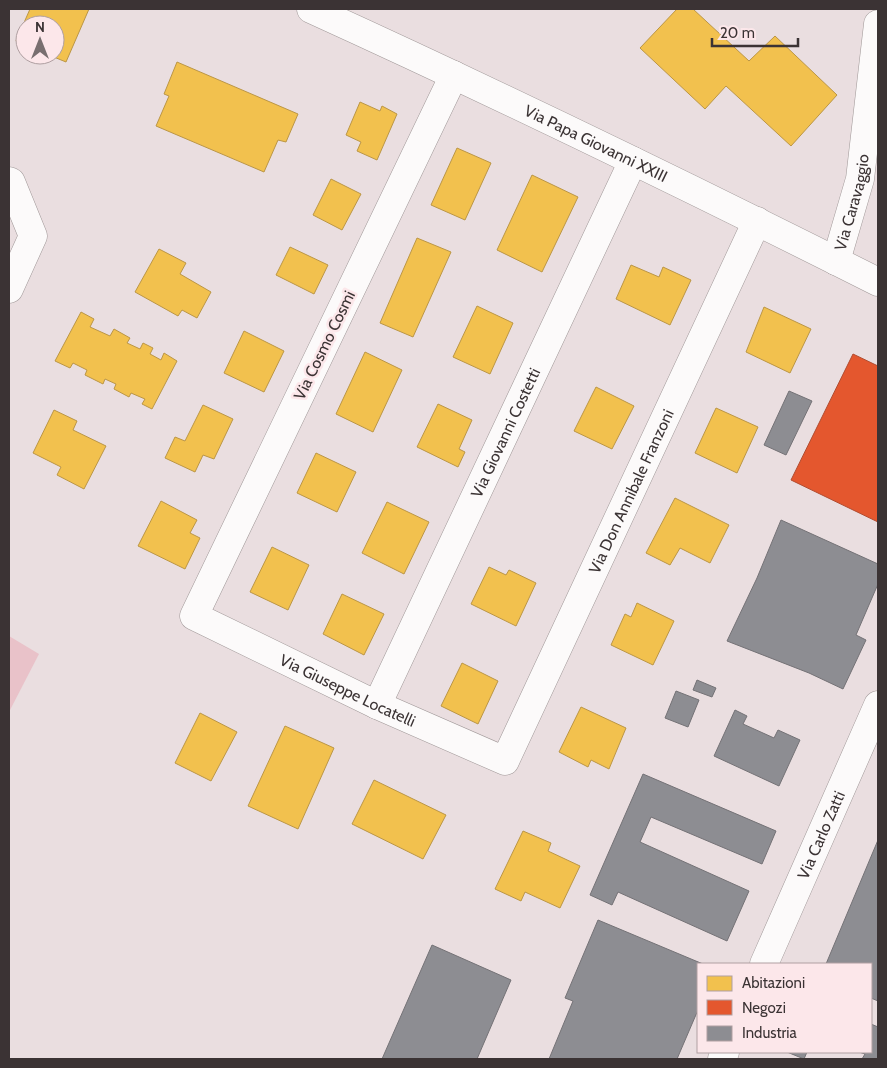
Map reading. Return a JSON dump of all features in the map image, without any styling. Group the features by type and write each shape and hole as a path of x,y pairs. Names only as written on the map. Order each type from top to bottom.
{"street":[{"name":"Via Papa Giovanni XXIII","path":"311,9 454,74 878,282"},
{"name":"Via Caravaggio","path":"836,261 869,183 878,24"},
{"name":"Via Cosmo Cosmi","path":"194,616 454,74"},
{"name":"Via Giovanni Costetti","path":"378,705 633,161"},
{"path":"9,181 33,236 9,289"},
{"name":"Via Don Annibale Franzoni","path":"505,761 757,221"},
{"name":"Via Giuseppe Locatelli","path":"194,616 378,705 505,761"},
{"name":"Via Carlo Zatti","path":"764,963 878,705"}],"shaded area":[{"path":"9,636 39,654 9,712"}],"building: Abitazioni":[{"path":"30,9 89,9 66,62 65,15 27,15"},
{"path":"677,9 693,9 749,61 775,36 837,95 791,146 726,86 705,109 640,48"},
{"path":"177,62 298,114 286,142 278,140 264,172 156,126 169,96 164,94"},
{"path":"360,102 380,111 382,106 397,114 377,160 357,151 361,142 346,135"},
{"path":"457,148 491,163 465,220 431,205"},
{"path":"532,175 578,197 542,272 497,250"},
{"path":"331,179 361,194 342,230 313,215"},
{"path":"417,238 451,252 413,337 380,323"},
{"path":"290,247 328,265 314,294 276,275"},
{"path":"159,249 186,263 180,274 211,292 197,318 182,310 178,316 135,292"},
{"path":"631,265 659,277 663,267 691,280 670,325 616,299"},
{"path":"477,306 513,323 490,374 453,357"},
{"path":"764,307 811,329 790,373 746,352"},
{"path":"81,312 94,319 90,327 110,336 114,329 130,338 127,343 140,349 143,343 153,348 150,354 161,360 164,353 177,361 152,409 142,404 145,399 131,393 129,397 114,389 116,384 105,379 103,384 85,375 87,370 73,363 70,368 55,361"},
{"path":"244,331 284,351 264,392 224,373"},
{"path":"365,352 402,370 373,432 336,414"},
{"path":"596,387 634,406 612,449 574,431"},
{"path":"438,404 472,420 459,449 465,452 458,467 417,447"},
{"path":"203,405 233,419 214,459 203,455 195,472 165,458 175,437 185,441"},
{"path":"716,408 758,427 737,473 695,453"},
{"path":"54,410 77,421 73,430 106,446 84,489 57,475 61,467 33,453"},
{"path":"316,453 356,472 337,512 297,493"},
{"path":"675,498 729,525 710,563 680,548 670,565 646,553"},
{"path":"161,501 197,520 190,533 200,538 185,569 138,546"},
{"path":"387,502 429,522 404,574 362,553"},
{"path":"272,547 309,565 288,610 250,592"},
{"path":"489,567 506,575 509,570 536,583 516,626 471,604"},
{"path":"342,594 384,614 364,655 323,634"},
{"path":"637,603 674,621 653,665 611,645 625,614 631,617"},
{"path":"462,663 498,681 478,724 441,706"},
{"path":"581,707 626,728 609,769 591,760 588,767 559,752"},
{"path":"200,713 237,732 211,781 175,763"},
{"path":"285,726 334,748 298,829 248,806"},
{"path":"374,780 446,815 423,859 352,824"},
{"path":"523,831 551,843 548,851 580,866 560,908 525,892 521,901 495,889"}],"building: Negozi":[{"path":"853,354 878,366 878,522 791,480"}],"building: Industria":[{"path":"789,391 812,401 786,455 764,445"},
{"path":"781,520 878,564 878,584 856,635 866,640 843,689 809,673 727,641 757,578"},
{"path":"697,680 716,688 712,697 693,690"},
{"path":"676,691 699,700 688,727 665,718"},
{"path":"735,710 747,716 743,724 774,738 778,730 800,740 779,786 714,756"},
{"path":"643,774 776,831 762,864 651,817 640,842 749,891 727,941 618,892 612,905 590,895"},
{"path":"878,840 878,1001 872,998 872,963 826,963"},
{"path":"598,920 701,963 697,963 697,1012 677,1059 549,1059 573,1001 565,998"},
{"path":"432,945 511,980 477,1059 382,1059"},
{"path":"872,1024 878,1027 878,1059 862,1059 865,1054 862,1053 872,1053"},
{"path":"789,1053 807,1053 804,1059"}]}
